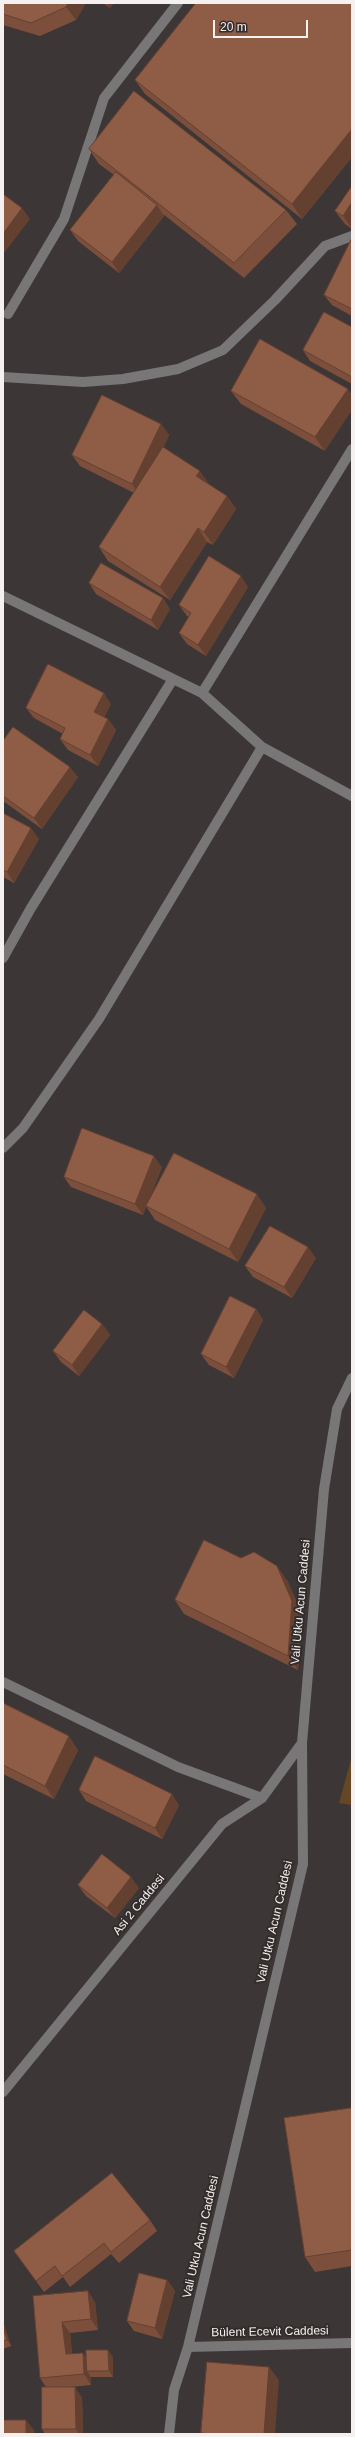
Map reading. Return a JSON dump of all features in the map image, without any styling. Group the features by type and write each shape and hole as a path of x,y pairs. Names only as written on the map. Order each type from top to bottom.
{"street":[{"path":"8,314 64,218 104,98 178,3"},
{"path":"3,377 83,382 123,379 178,369 223,350 276,300 325,246 352,236"},
{"path":"202,693 352,449"},
{"path":"3,596 202,693 262,747 352,796"},
{"path":"3,958 35,901 173,678"},
{"path":"3,1148 23,1128 99,1019 262,747"},
{"name":"Vali Utku Acun Caddesi","path":"169,2434 174,2390 188,2347 303,1864 302,1743 324,1489 337,1410 352,1378"},
{"path":"3,1682 178,1768 262,1798"},
{"name":"Asi 2 Caddesi","path":"3,2092 222,1824 262,1798 302,1743"},
{"name":"Bülent Ecevit Caddesi","path":"188,2347 352,2344"}],"shaded area":[{"path":"352,1756 352,1805 339,1803"}],"building":[{"path":"3,3 68,3 66,7 31,23 3,14"},
{"path":"196,3 352,3 352,129 292,204 135,80"},
{"path":"134,91 286,210 234,263 89,149"},
{"path":"116,172 157,205 112,262 70,230"},
{"path":"352,186 352,202 343,216 335,211"},
{"path":"3,194 22,208 3,234"},
{"path":"352,238 352,309 324,295"},
{"path":"324,312 352,327 352,377 303,350"},
{"path":"260,339 348,389 315,437 231,391"},
{"path":"102,395 161,424 132,484 72,455"},
{"path":"163,447 200,471 196,476 227,496 204,532 198,528 160,587 99,547"},
{"path":"209,556 241,576 198,645 179,633 191,613 179,605"},
{"path":"101,563 163,598 151,620 89,583"},
{"path":"48,664 104,693 94,712 108,719 90,755 60,739 65,728 26,708"},
{"path":"13,727 70,767 34,818 3,796 3,741"},
{"path":"3,813 31,828 7,872 3,870"},
{"path":"82,1128 154,1156 135,1204 64,1177"},
{"path":"174,1153 257,1194 229,1249 146,1206"},
{"path":"270,1226 308,1247 284,1287 245,1266"},
{"path":"230,1296 256,1309 226,1367 201,1354"},
{"path":"84,1310 102,1324 72,1365 53,1351"},
{"path":"204,1540 241,1558 254,1552 277,1566 292,1601 288,1656 175,1600"},
{"path":"3,1703 69,1736 45,1786 3,1765"},
{"path":"95,1756 172,1794 155,1828 79,1790"},
{"path":"102,1854 131,1877 107,1908 78,1885"},
{"path":"352,2108 352,2250 305,2257 284,2118"},
{"path":"112,2173 150,2220 111,2252 104,2243 62,2276 55,2266 36,2281 14,2251"},
{"path":"139,2273 167,2280 155,2328 127,2321"},
{"path":"88,2291 91,2319 62,2322 66,2354 83,2353 84,2374 40,2378 33,2296"},
{"path":"3,2328 7,2340 3,2341"},
{"path":"86,2350 108,2350 109,2371 87,2371"},
{"path":"207,2362 269,2367 264,2434 201,2433"},
{"path":"42,2387 75,2387 76,2429 42,2429"},
{"path":"3,2420 26,2420 26,2434 3,2434"}]}
